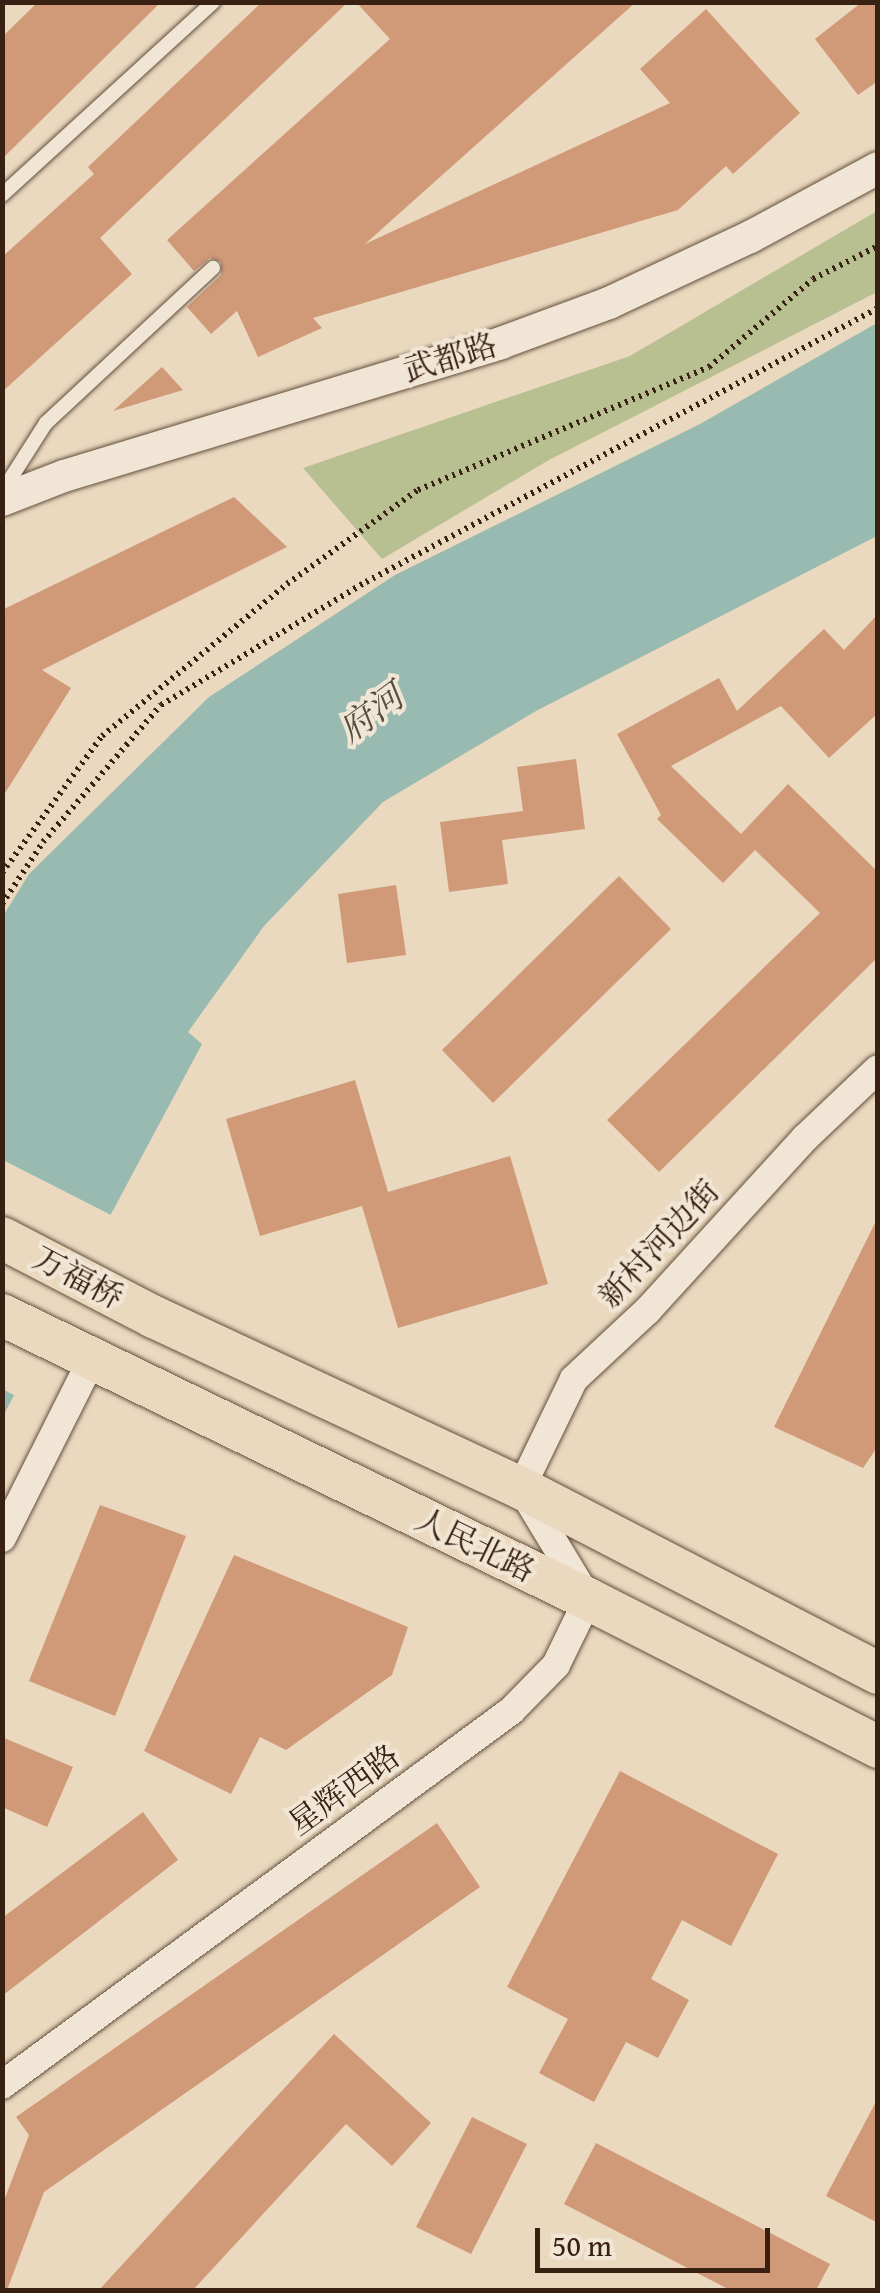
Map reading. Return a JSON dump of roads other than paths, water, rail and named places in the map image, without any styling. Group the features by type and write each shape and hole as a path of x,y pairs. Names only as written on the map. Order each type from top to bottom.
{"main road":[{"name":"万福桥","path":"2,1238 154,1317 521,1488"},
{"name":"万福桥","path":"2,1315 81,1354"},
{"name":"人民北路","path":"81,1354 588,1599 878,1748"},
{"path":"521,1488 878,1673"}],"street":[{"name":"武都路","path":"2,500 64,476 501,343 609,303 750,237 878,168"},
{"name":"新村河边街","path":"521,1488 574,1379 647,1312 805,1138 878,1070"},
{"path":"2,1538 81,1354"},
{"path":"521,1488 588,1599"},
{"name":"星辉西路","path":"2,2085 511,1711 556,1665 588,1599"}],"lane":[{"path":"2,195 213,2"},
{"path":"2,492 46,423 213,268"}],"water":[{"name":"府河","path":"877,323 877,536 536,711 383,802 264,926 188,1032 202,1044 3,1416 3,916 29,874 209,697 395,575 700,424"}]}
